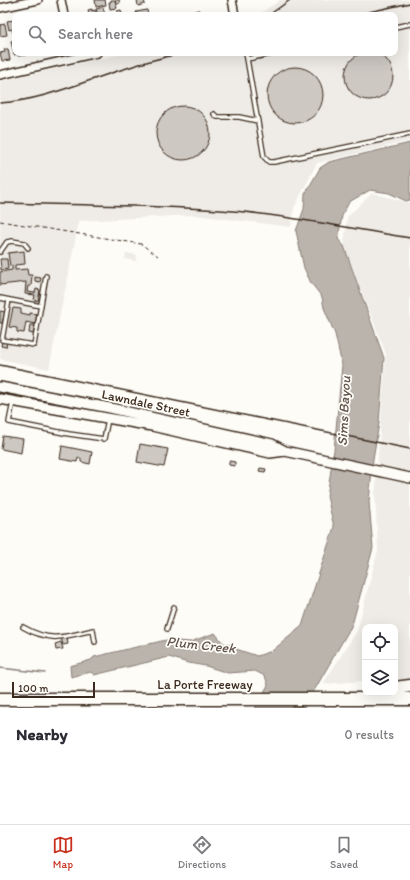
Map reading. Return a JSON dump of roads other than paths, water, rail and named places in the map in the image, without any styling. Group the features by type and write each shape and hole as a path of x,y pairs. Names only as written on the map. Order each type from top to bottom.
{"highway":[{"path":"398,688 410,686"},
{"path":"360,694 410,699"},
{"name":"La Porte Freeway","path":"0,699 318,698 360,694"}],"main road":[{"name":"Lawndale Street","path":"0,387 110,408 272,444 285,452"},
{"name":"Lawndale Street","path":"0,399 152,426 270,453 285,452 408,477"}],"street":[{"path":"0,8 38,0"},
{"path":"61,0 63,12"},
{"path":"232,0 235,12"},
{"path":"0,75 74,56"}],"lane":[{"path":"398,26 410,24"},
{"path":"246,56 264,157 269,162 410,134"},
{"path":"247,59 262,56"},
{"path":"214,114 217,116 258,120"},
{"path":"0,252 7,242 24,243 28,248"},
{"path":"9,300 2,340 34,345 46,276"},
{"path":"0,298 41,306"},
{"path":"13,401 9,422 69,434 104,438 110,408"},
{"path":"167,628 174,607"},
{"path":"23,627 35,634 58,638 93,630 95,642"}],"water":[{"name":"Sims Bayou","path":"410,143 410,200 406,201 389,193 370,190 349,202 342,216 338,239 344,246 384,358 379,423 373,459 369,502 373,548 352,625 304,708 255,708 268,685 265,676 255,671 228,673 169,657 94,675 91,672 71,677 70,666 91,660 94,657 166,640 190,642 215,633 223,643 257,656 272,651 302,626 334,527 327,496 334,450 342,365 335,334 324,308 322,297 311,283 304,268 296,231 304,209 305,194 320,168 329,162"}],"waterway":[{"name":"Plum Creek","path":"0,668 45,673"}],"railway":[{"path":"273,12 290,0"},
{"path":"369,12 410,3"},
{"path":"0,103 49,94 111,73 170,56"},
{"path":"0,203 154,207 245,212 307,220 410,238"},
{"path":"0,365 410,449"}]}
